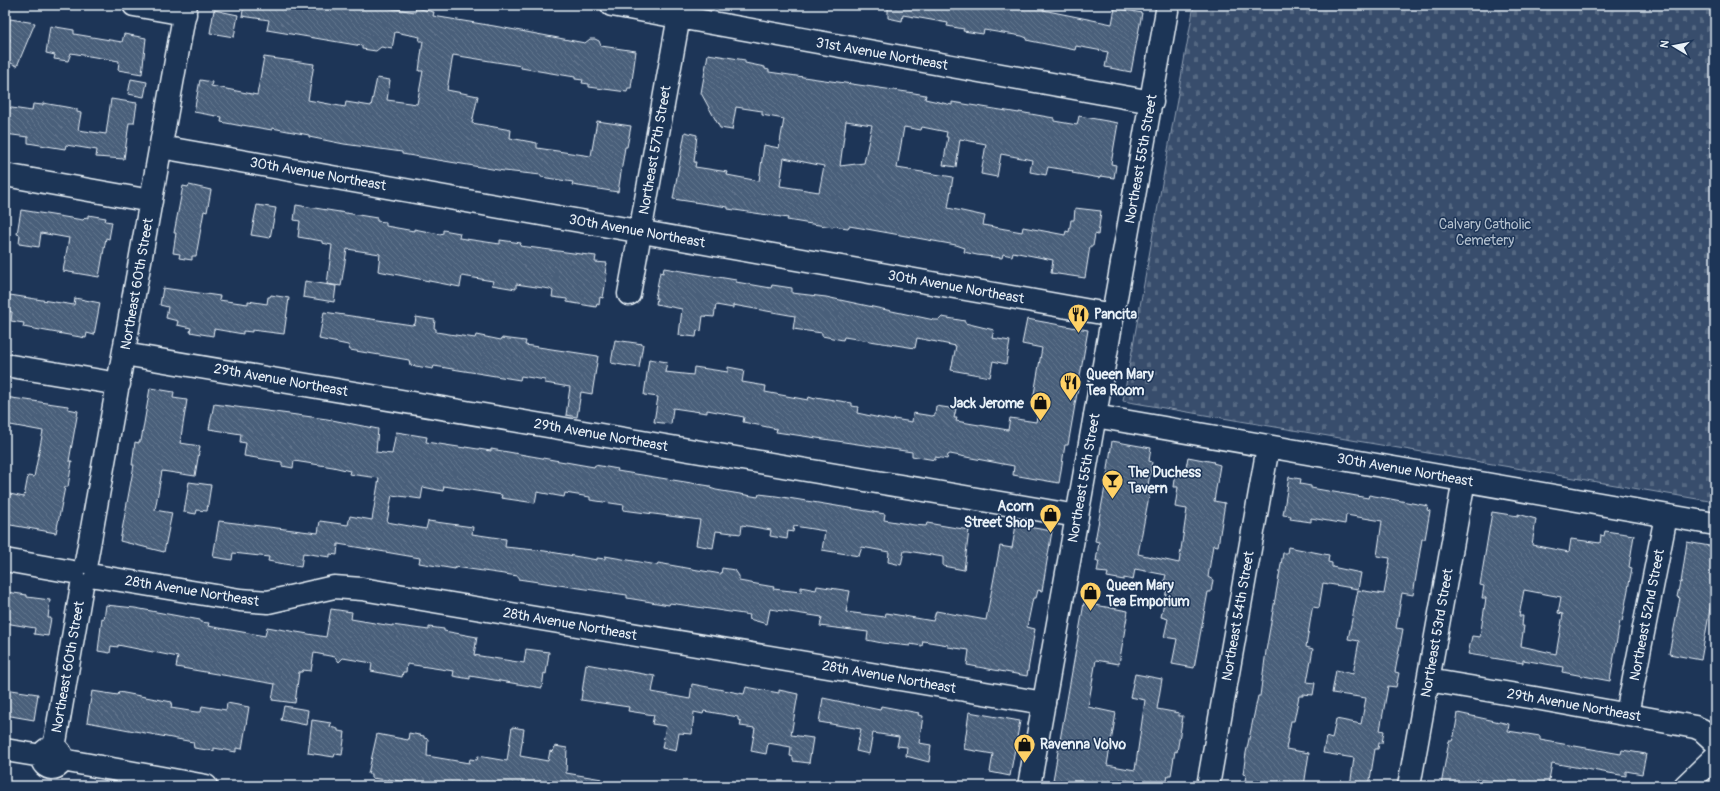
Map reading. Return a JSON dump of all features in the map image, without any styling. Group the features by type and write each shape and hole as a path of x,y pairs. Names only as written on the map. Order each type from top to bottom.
{"street":[{"path":"134,5 186,9"},
{"name":"31st Avenue Northeast","path":"612,5 680,11 1152,102"},
{"name":"Northeast 55th Street","path":"1029,786 1152,102 1168,5"},
{"name":"Northeast 60th Street","path":"52,764 186,9"},
{"name":"Northeast 57th Street","path":"629,294 680,11"},
{"name":"30th Avenue Northeast","path":"161,147 1113,315"},
{"path":"5,175 151,201"},
{"name":"29th Avenue Northeast","path":"124,354 1077,516"},
{"path":"5,365 119,384"},
{"name":"30th Avenue Northeast","path":"1095,416 1715,524"},
{"name":"Northeast 54th Street","path":"1208,786 1268,447"},
{"name":"Northeast 53rd Street","path":"1409,786 1464,480"},
{"name":"Northeast 52nd Street","path":"1627,714 1666,516"},
{"name":"28th Avenue Northeast","path":"5,560 240,600 268,602 334,587 362,589 1044,703"},
{"name":"29th Avenue Northeast","path":"1428,680 1694,727 1702,730 1715,742"},
{"path":"5,750 52,764 206,786"},
{"path":"1686,786 1715,757"}],"green space":[{"name":"Calvary Catholic Cemetery","path":"1194,5 1715,5 1715,502 1123,401"}],"building":[{"path":"244,5 389,5 389,8 415,12 416,8 434,12 433,16 585,43 590,39 595,39 599,41 601,46 636,51 631,88 628,88 627,92 589,87 589,84 582,83 583,80 575,79 575,77 521,68 521,66 453,55 447,90 478,96 472,123 511,130 510,138 537,143 537,148 591,156 597,121 631,126 627,147 625,147 618,192 572,185 573,182 541,177 541,175 504,171 402,154 402,152 344,144 272,128 272,130 242,126 221,122 222,117 194,112 200,80 212,82 211,86 257,95 264,57 314,64 308,100 345,107 346,102 371,106 377,78 390,80 387,100 417,104 423,71 419,71 423,41 419,41 420,37 395,32 392,49 381,47 376,51 362,49 362,46 267,30 269,20 242,16"},
{"path":"888,5 1030,5 1044,8 1043,10 1112,24 1115,8 1142,13 1131,72 1105,67 1108,52 1076,46 1075,50 1026,40 1027,38 1022,36 984,30 983,34 963,31 964,29 947,26 948,23 903,15 902,21 888,18"},
{"path":"214,10 238,15 234,37 210,33"},
{"path":"10,19 35,23 17,66 5,60 5,52 10,39 7,39"},
{"path":"50,26 74,30 74,34 122,42 124,34 146,38 142,74 118,70 119,61 71,53 68,61 54,59 55,55 46,53"},
{"path":"708,54 745,60 745,63 765,67 765,69 769,70 769,72 926,95 925,99 952,105 952,102 1019,112 1054,118 1054,121 1077,125 1079,116 1118,123 1111,164 1116,165 1114,178 1101,176 1100,178 1072,173 1073,171 1048,167 1046,175 1030,172 1032,160 1001,154 997,177 981,174 986,144 960,139 956,167 943,165 948,137 946,137 947,132 922,127 921,130 904,127 897,168 953,177 948,208 985,216 983,225 1022,232 1023,227 1065,235 1066,231 1069,232 1071,220 1074,220 1075,208 1101,211 1098,235 1095,234 1093,246 1090,246 1085,278 1051,273 1053,260 1013,252 1012,256 1003,254 1002,258 977,255 964,252 965,248 956,245 849,226 848,228 833,227 805,223 787,220 788,218 728,209 728,207 673,199 685,132 697,135 694,162 696,162 695,167 728,172 727,175 759,181 764,145 779,148 784,119 762,115 762,111 736,107 732,130 720,128 701,93","holes":["846,121 872,125 864,163 840,166","784,158 824,166 819,192 780,186"]},
{"path":"131,79 147,82 144,97 128,94"},
{"path":"111,99 137,103 134,123 129,123 124,159 96,157 97,150 66,145 65,149 28,143 28,137 5,134 5,107 32,111 33,104 43,105 43,103 77,109 77,112 81,113 78,130 106,134"},
{"path":"189,185 211,190 207,212 204,211 196,256 192,256 192,260 179,258 180,254 173,253 176,233 174,233 183,186 188,187"},
{"path":"257,205 276,208 270,238 251,235"},
{"path":"296,205 377,218 377,221 386,222 386,226 414,231 414,229 440,234 443,233 443,230 460,233 459,238 500,244 500,240 521,243 520,246 596,256 595,262 607,263 603,298 600,297 599,305 597,304 596,307 567,302 567,299 552,297 553,291 550,289 516,284 516,289 492,285 493,281 462,276 460,287 378,271 380,254 347,249 341,286 327,284 332,245 322,243 322,241 298,237 300,221 294,220"},
{"path":"21,210 83,220 86,217 88,218 88,215 106,218 105,221 112,222 109,239 106,238 99,277 63,271 69,238 41,233 39,247 19,244 20,235 17,234"},
{"path":"664,268 736,280 736,282 771,288 772,285 792,288 792,293 826,297 934,320 939,320 942,317 965,321 965,323 994,330 992,338 1010,341 1006,364 993,361 990,377 951,370 956,346 917,338 915,348 844,337 843,340 822,336 822,333 793,329 795,316 733,305 733,308 716,305 714,317 703,316 701,331 697,330 696,337 679,335 682,309 656,304 657,298 655,298 660,272 663,273"},
{"path":"305,281 336,286 334,302 303,297"},
{"path":"163,288 220,296 219,300 248,304 248,301 267,304 268,297 271,295 289,298 284,334 252,330 252,332 243,331 243,334 214,329 213,336 190,332 191,328 177,325 178,321 166,318 168,307 160,305"},
{"path":"10,295 74,305 75,298 100,303 94,335 87,333 86,338 23,327 24,323 11,321 12,312 7,311"},
{"path":"324,312 412,325 415,324 416,317 435,320 434,328 436,329 436,332 475,338 476,335 501,340 502,338 526,341 525,345 598,356 592,394 581,392 577,417 566,415 570,387 545,383 545,380 521,376 520,380 434,366 433,369 410,365 409,360 350,350 348,345 319,339"},
{"path":"1027,319 1088,330 1068,445 1065,445 1059,483 1013,475 1014,466 950,454 948,455 947,459 935,457 935,460 912,456 912,452 776,432 777,429 743,422 744,417 707,410 707,413 673,408 671,424 654,422 658,397 644,395 649,359 667,362 665,372 693,375 694,367 728,372 728,367 744,370 742,382 766,386 765,392 808,400 809,397 815,399 816,397 852,403 852,406 858,407 857,413 894,421 894,419 912,422 913,413 932,416 935,415 936,406 956,409 954,418 957,418 956,421 1008,430 1010,418 1036,422 1040,401 1033,400 1042,348 1022,344"},
{"path":"615,340 643,344 639,368 611,363"},
{"path":"150,388 174,392 173,398 187,400 180,443 200,446 195,476 162,471 155,510 172,513 164,552 120,541 134,465 132,465 135,442 139,443 139,441 141,441"},
{"path":"5,397 68,406 68,409 78,411 69,461 72,461 68,487 65,487 56,533 5,524 5,493 24,497 28,476 34,477 43,431 5,424"},
{"path":"214,404 327,419 378,429 376,452 392,454 396,432 427,437 426,442 491,451 491,449 594,467 595,465 618,469 617,471 710,486 710,488 716,490 758,497 759,494 776,496 885,514 884,520 926,526 927,523 969,530 964,570 943,566 943,557 908,551 904,551 901,565 888,562 889,552 862,547 859,556 822,550 825,531 794,526 793,532 788,531 787,539 770,536 771,530 742,525 741,534 716,531 713,548 696,545 700,520 623,510 624,505 590,500 590,497 565,493 564,497 537,492 535,503 501,498 502,495 444,486 443,491 423,487 421,499 392,495 387,522 426,529 428,521 473,527 472,534 506,539 505,547 545,551 597,560 597,558 605,559 605,556 657,565 658,563 721,574 722,568 735,570 739,576 739,581 774,587 773,589 801,592 801,587 816,590 817,586 850,591 846,612 885,617 886,613 933,621 936,611 986,620 1000,546 1012,548 1016,525 1052,531 1042,591 1038,590 1036,598 1033,598 1027,627 1035,629 1027,676 967,665 969,650 948,647 948,645 923,641 922,646 910,644 910,646 867,640 868,632 820,626 822,617 770,609 767,624 749,619 750,615 670,603 669,605 627,598 627,595 518,579 518,576 455,567 455,569 419,563 420,558 338,544 337,555 330,554 330,557 303,553 301,567 268,561 269,557 233,553 232,560 213,557 219,521 318,533 320,521 348,525 350,516 372,520 379,478 349,474 350,471 294,461 293,468 282,466 282,462 244,456 246,443 240,442 241,434 209,429"},
{"path":"1112,441 1151,448 1149,461 1152,462 1147,491 1150,491 1138,554 1179,563 1187,509 1175,507 1178,487 1174,487 1176,472 1185,473 1188,457 1214,462 1213,463 1220,465 1214,501 1225,503 1218,546 1213,545 1208,577 1213,580 1211,592 1208,592 1194,668 1172,664 1177,639 1164,637 1168,619 1161,617 1168,583 1164,582 1166,575 1135,569 1133,580 1124,578 1124,580 1107,577 1108,573 1097,572 1099,561 1096,561 1099,542 1095,541"},
{"path":"1289,477 1301,479 1300,484 1311,486 1311,488 1368,498 1369,495 1428,506 1427,510 1430,511 1425,539 1422,539 1413,595 1402,593 1396,628 1403,629 1395,672 1399,673 1396,687 1388,686 1380,730 1384,731 1382,743 1379,743 1378,749 1375,749 1369,786 1350,786 1354,758 1323,753 1326,737 1332,739 1336,719 1361,724 1366,698 1332,693 1336,670 1353,674 1359,641 1348,639 1358,590 1384,594 1390,558 1377,556 1382,521 1346,515 1345,524 1311,518 1311,522 1290,519 1291,516 1283,515"},
{"path":"189,482 211,485 207,511 197,510 196,514 184,512"},
{"path":"1492,512 1518,516 1518,514 1536,519 1532,545 1569,552 1571,539 1600,543 1601,535 1604,536 1605,531 1634,535 1629,567 1632,568 1622,622 1620,621 1610,681 1562,672 1563,667 1523,660 1523,663 1468,654 1472,636 1480,637 1486,598 1482,598 1484,586 1480,585","holes":["1524,590 1561,597 1558,613 1563,614 1556,654 1521,646 1524,626 1522,626 1523,616 1519,616"]},
{"path":"1687,542 1715,547 1715,604 1711,603 1701,660 1669,654 1680,598 1677,597 1680,582 1681,583"},
{"path":"1288,547 1329,555 1328,562 1332,563 1332,567 1361,573 1358,589 1323,583 1319,608 1313,607 1312,610 1306,647 1313,649 1307,682 1315,683 1313,695 1303,694 1303,696 1299,696 1294,721 1291,721 1286,749 1309,753 1304,786 1244,786 1246,775 1243,774 1246,753 1258,696 1260,696 1266,651 1283,553 1287,553"},
{"path":"7,592 27,595 27,597 50,600 48,618 51,618 48,636 34,634 35,628 5,623"},
{"path":"1084,603 1128,611 1119,664 1096,660 1088,707 1116,713 1107,765 1135,770 1145,700 1130,697 1135,674 1162,679 1157,709 1179,713 1179,716 1183,716 1177,752 1175,751 1171,775 1168,775 1166,786 1120,780 1119,786 1052,786"},
{"path":"106,605 135,608 200,620 200,622 209,623 208,626 265,636 267,627 326,637 331,609 352,612 351,619 392,626 429,630 429,627 444,629 444,631 477,637 474,655 524,663 526,649 549,652 546,674 544,673 542,688 470,676 470,679 453,676 454,671 407,664 406,672 403,672 402,677 371,671 372,663 343,658 339,662 335,657 314,653 311,671 303,670 302,672 299,672 295,703 272,700 275,684 176,667 178,657 118,645 118,647 111,646 110,653 98,651 102,618 104,619"},
{"path":"586,664 655,676 652,692 690,699 692,684 744,694 746,687 779,693 779,690 798,694 791,735 813,738 809,763 793,761 793,757 790,756 791,747 768,743 766,754 751,751 755,728 740,726 741,721 738,720 738,717 704,711 703,714 694,712 692,734 679,733 676,751 662,748 666,726 652,724 654,715 628,711 629,707 581,700"},
{"path":"5,689 38,694 34,720 5,715"},
{"path":"92,691 118,695 119,692 172,702 171,708 196,712 201,712 202,706 226,710 227,703 249,707 242,749 236,748 236,752 214,748 214,751 194,748 193,742 87,722"},
{"path":"823,698 880,710 881,706 919,713 918,715 923,716 919,743 931,745 929,762 906,756 907,747 897,746 899,737 873,733 869,754 856,751 861,729 819,722"},
{"path":"284,706 308,710 306,725 281,720"},
{"path":"969,712 1020,721 1010,776 990,772 993,754 964,749"},
{"path":"1458,713 1509,724 1508,731 1540,736 1540,740 1621,754 1622,750 1646,754 1642,774 1626,771 1626,776 1552,763 1548,786 1526,786 1476,779 1474,786 1441,785 1449,741 1452,741 1454,736"},
{"path":"312,720 331,723 330,727 338,729 338,731 345,732 342,755 335,754 334,757 308,753"},
{"path":"512,727 524,729 520,756 548,761 550,751 553,752 555,746 567,748 566,773 602,779 601,786 429,786 388,779 371,778 371,774 368,774 377,734 408,740 409,733 424,736 424,738 428,739 427,756 469,763 470,759 477,760 478,756 507,761"}],"place":[{"name":"Pancita","path":"1079,334"},
{"name":"Queen Mary Tea Room","path":"1071,402"},
{"name":"Jack Jerome","path":"1040,422"},
{"name":"The Duchess Tavern","path":"1113,500"},
{"name":"Acorn Street Shop","path":"1050,534"},
{"name":"Queen Mary Tea Emporium","path":"1090,612"},
{"name":"Ravenna Volvo","path":"1024,764"}]}
